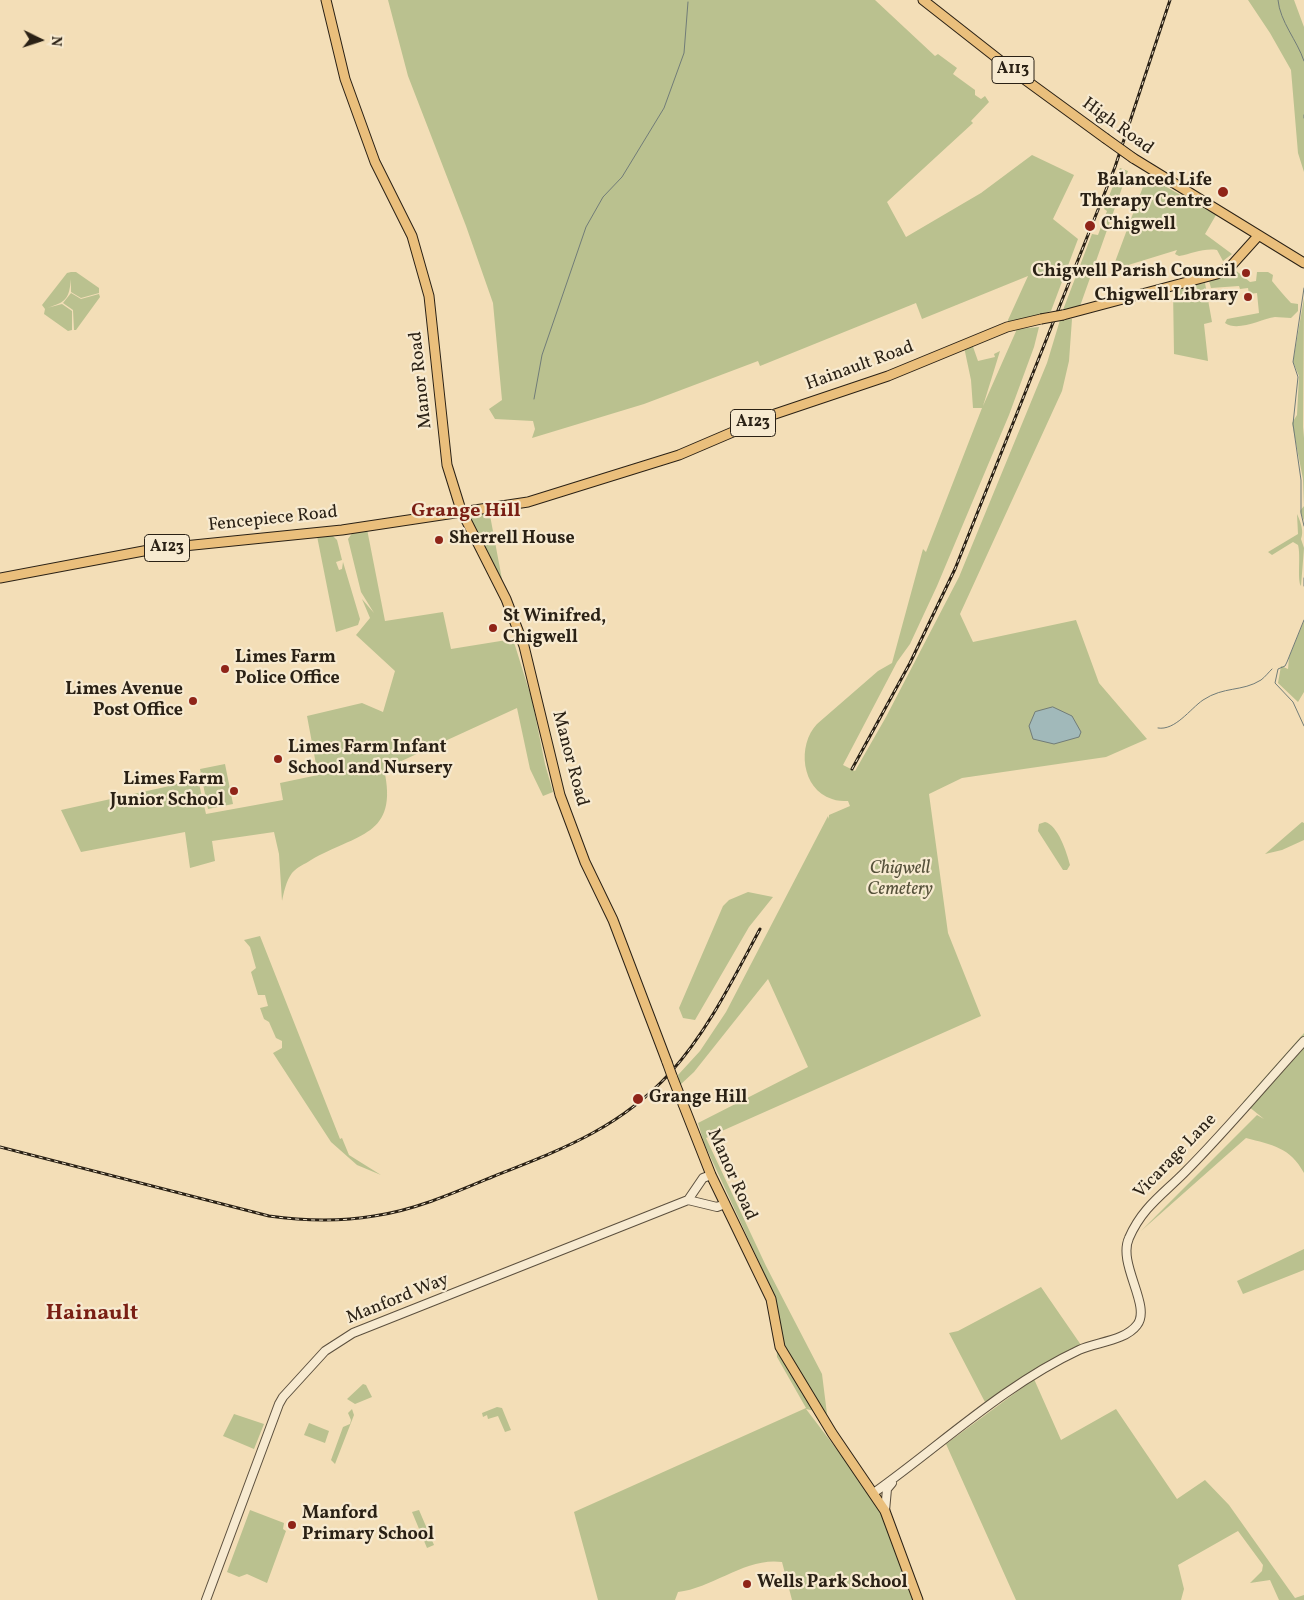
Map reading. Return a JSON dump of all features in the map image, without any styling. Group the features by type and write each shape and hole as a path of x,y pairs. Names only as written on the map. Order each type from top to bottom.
{"main road":[{"name":"Manor Road","path":"326,0 345,79 375,162 412,236 429,296 446,465 461,510 506,599 524,646 560,795 585,862 613,920 711,1175 771,1299 780,1347 832,1432 875,1492 885,1510 918,1600"},
{"name":"High Road","path":"923,0 1016,73 1133,158 1304,263"},
{"name":"Hainault Road","path":"461,510 528,502 679,455 775,414 888,376 1007,327 1063,315 1217,274 1231,266 1258,236"},
{"name":"Fencepiece Road","path":"0,578 154,549 342,530 461,510"}],"street":[{"name":"Vicarage Lane","path":"875,1492 1048,1366 1081,1349 1133,1330 1139,1323 1141,1309 1126,1259 1125,1248 1143,1211 1183,1174 1304,1041"},
{"path":"711,1175 703,1178 688,1200 716,1207 726,1204"},
{"name":"Manford Way","path":"206,1600 279,1404 283,1397 326,1351 353,1332 688,1200"},
{"path":"885,1510 887,1489 894,1479"}],"green space":[{"path":"388,0 875,0 935,56 938,54 957,68 953,74 975,90 975,95 981,99 985,96 989,102 971,121 973,123 887,202 906,237 981,193 1032,155 1074,175 1053,219 1078,239 1051,311 1009,324 1008,320 1028,276 922,319 916,303 760,366 758,361 644,404 532,438 535,429 533,421 495,419 489,409 502,400 493,303 466,226 408,76"},
{"path":"1248,0 1294,0 1304,27 1304,172 1298,153 1291,70"},
{"path":"1120,168 1128,171 1079,309 1063,310 1092,234 1098,235 1107,211 1104,209"},
{"path":"1147,176 1216,215 1205,234 1232,254 1223,261 1217,250 1202,250 1179,256 1175,254 1177,250 1112,270"},
{"path":"1234,269 1250,282 1256,281 1257,272 1268,272 1273,275 1272,281 1291,303 1298,304 1298,311 1291,318 1275,317 1243,326 1225,323 1227,319 1259,313 1257,293 1249,294 1248,288 1240,289 1239,286 1211,288 1209,281 1211,279"},
{"path":"76,272 99,288 99,293 81,298 71,292 71,279 68,295 65,299 47,308 62,304 72,311 72,330 68,331 44,314 45,309 42,305 67,273"},
{"path":"1205,283 1212,322 1204,324 1208,361 1174,354 1173,289"},
{"path":"71,293 81,299 99,294 100,297 76,330 74,330 73,310 63,303"},
{"path":"1304,298 1304,506 1303,479 1292,423 1297,415 1299,376 1293,362"},
{"name":"Chigwell Cemetery","path":"1072,319 1069,361 1062,391 960,614 973,642 1076,620 1099,683 1147,739 1106,757 962,778 929,794 948,933 981,1016 706,1138 766,1266 822,1374 827,1414 806,1409 870,1493 882,1516 915,1600 792,1600 782,1562 769,1562 755,1564 704,1585 678,1592 675,1600 598,1600 574,1512 806,1408 777,1357 775,1310 763,1277 765,1275 704,1143 698,1123 808,1067 768,979 694,1072 680,1085 678,1075 700,1051 726,1012 828,816 829,819 829,815 850,806 848,801 832,799 822,794 814,786 805,766 807,743 817,724 878,671 892,663 923,549 926,552 982,408 973,408 971,380 964,347 972,344 978,361 995,357 994,354 1000,351 983,406 1017,329 1039,327 1034,347 1009,415 937,586 910,644 897,662 843,765 855,771 886,717 959,577 1047,363 1060,320"},
{"path":"1304,506 1304,521 1300,511"},
{"path":"489,510 504,590 469,519 473,513"},
{"path":"1297,514 1302,527 1301,539 1304,548 1301,586 1298,545 1293,542 1272,555 1268,552 1298,534"},
{"path":"367,529 385,621 443,612 451,649 513,639 532,700 545,764 553,792 543,796 530,769 517,708 384,769 387,791 385,808 380,821 358,837 296,869 288,879 282,901 279,854 274,832 212,841 215,861 190,868 185,832 81,852 61,810 174,785 197,775 206,814 283,800 280,783 318,775 307,716 362,703 383,712 395,671 356,635 370,618 362,599 374,613 361,592 348,539 353,532"},
{"path":"332,535 337,540 342,560 336,562 339,570 342,569 343,562 360,619 358,625 336,632 317,536"},
{"path":"1304,621 1304,692 1298,702 1278,683 1281,666 1288,669 1289,657"},
{"path":"225,764 233,804 208,809 200,769"},
{"path":"1045,822 1054,828 1061,840 1070,865 1067,870 1063,870 1038,831 1039,824"},
{"path":"1302,822 1304,823 1304,840 1282,850 1265,854"},
{"path":"748,892 773,897 749,927 695,1020 683,1018 679,1008 723,906 729,900"},
{"path":"260,936 340,1139 342,1138 349,1155 381,1175 357,1165 331,1142 273,1053 282,1048 282,1041 276,1038 269,1022 264,1019 260,1008 268,1006 265,995 258,995 251,972 256,968 250,947 244,940"},
{"path":"1304,1033 1304,1173 1299,1164 1280,1148 1246,1138 1141,1231 1257,1115 1264,1119 1243,1102"},
{"path":"1304,1249 1304,1270 1243,1294 1237,1281"},
{"path":"1041,1287 1081,1345 1045,1363 986,1404 949,1333 958,1331"},
{"path":"1034,1379 1061,1440 1116,1409 1177,1499 1205,1480 1229,1505 1295,1598 1304,1595 1304,1600 1279,1600 1270,1580 1250,1583 1262,1571 1263,1565 1238,1531 1178,1565 1184,1589 1181,1600 1016,1600 946,1444"},
{"path":"363,1384 366,1385 372,1397 355,1404 347,1399"},
{"path":"497,1407 502,1408 511,1430 505,1432 498,1416 488,1419 487,1415 483,1417 482,1413"},
{"path":"352,1409 354,1415 335,1464 331,1460 343,1427 350,1424 351,1420 348,1413"},
{"path":"234,1414 264,1424 254,1449 223,1436"},
{"path":"309,1423 329,1431 325,1443 304,1435"},
{"path":"250,1510 284,1523 283,1529 286,1531 267,1583 247,1574 239,1577 227,1572"},
{"path":"419,1510 434,1545 427,1548 412,1512"}],"water":[{"path":"1053,707 1072,716 1081,732 1079,737 1054,744 1033,739 1029,726 1035,712"}],"waterway":[{"path":"1278,0 1282,16 1304,61"},
{"path":"534,399 542,355 586,227 603,197 622,177 664,108 684,53 688,2"},
{"path":"1304,288 1293,362 1298,377 1293,424 1301,480 1301,513 1304,526"},
{"path":"1304,578 1304,586"},
{"path":"1304,620 1285,666 1278,669 1275,683 1293,702 1304,726"},
{"path":"1158,728 1164,728 1176,723 1203,700 1211,696 1254,684 1272,669"}],"railway":[{"path":"852,769 910,663 955,569 1115,167 1170,0"},
{"path":"0,1147 269,1216 308,1220 335,1220 361,1218 404,1210 449,1195 565,1147 587,1136 630,1109 670,1073 684,1057 719,1004 760,929"}],"place":[{"name":"Balanced Life Therapy Centre","path":"1223,192"},
{"name":"Chigwell","path":"1090,226"},
{"name":"Chigwell Parish Council","path":"1246,273"},
{"name":"Chigwell Library","path":"1248,297"},
{"name":"Sherrell House","path":"439,540"},
{"name":"St Winifred, Chigwell","path":"493,628"},
{"name":"Limes Farm Police Office","path":"225,669"},
{"name":"Limes Avenue Post Office","path":"193,701"},
{"name":"Limes Farm Infant School and Nursery","path":"278,759"},
{"name":"Limes Farm Junior School","path":"234,791"},
{"name":"Grange Hill","path":"638,1099"},
{"name":"Manford Primary School","path":"292,1525"},
{"name":"Wells Park School","path":"747,1584"}],"district":[{"name":"Grange Hill","path":"466,512"},
{"name":"Hainault","path":"92,1315"}]}
